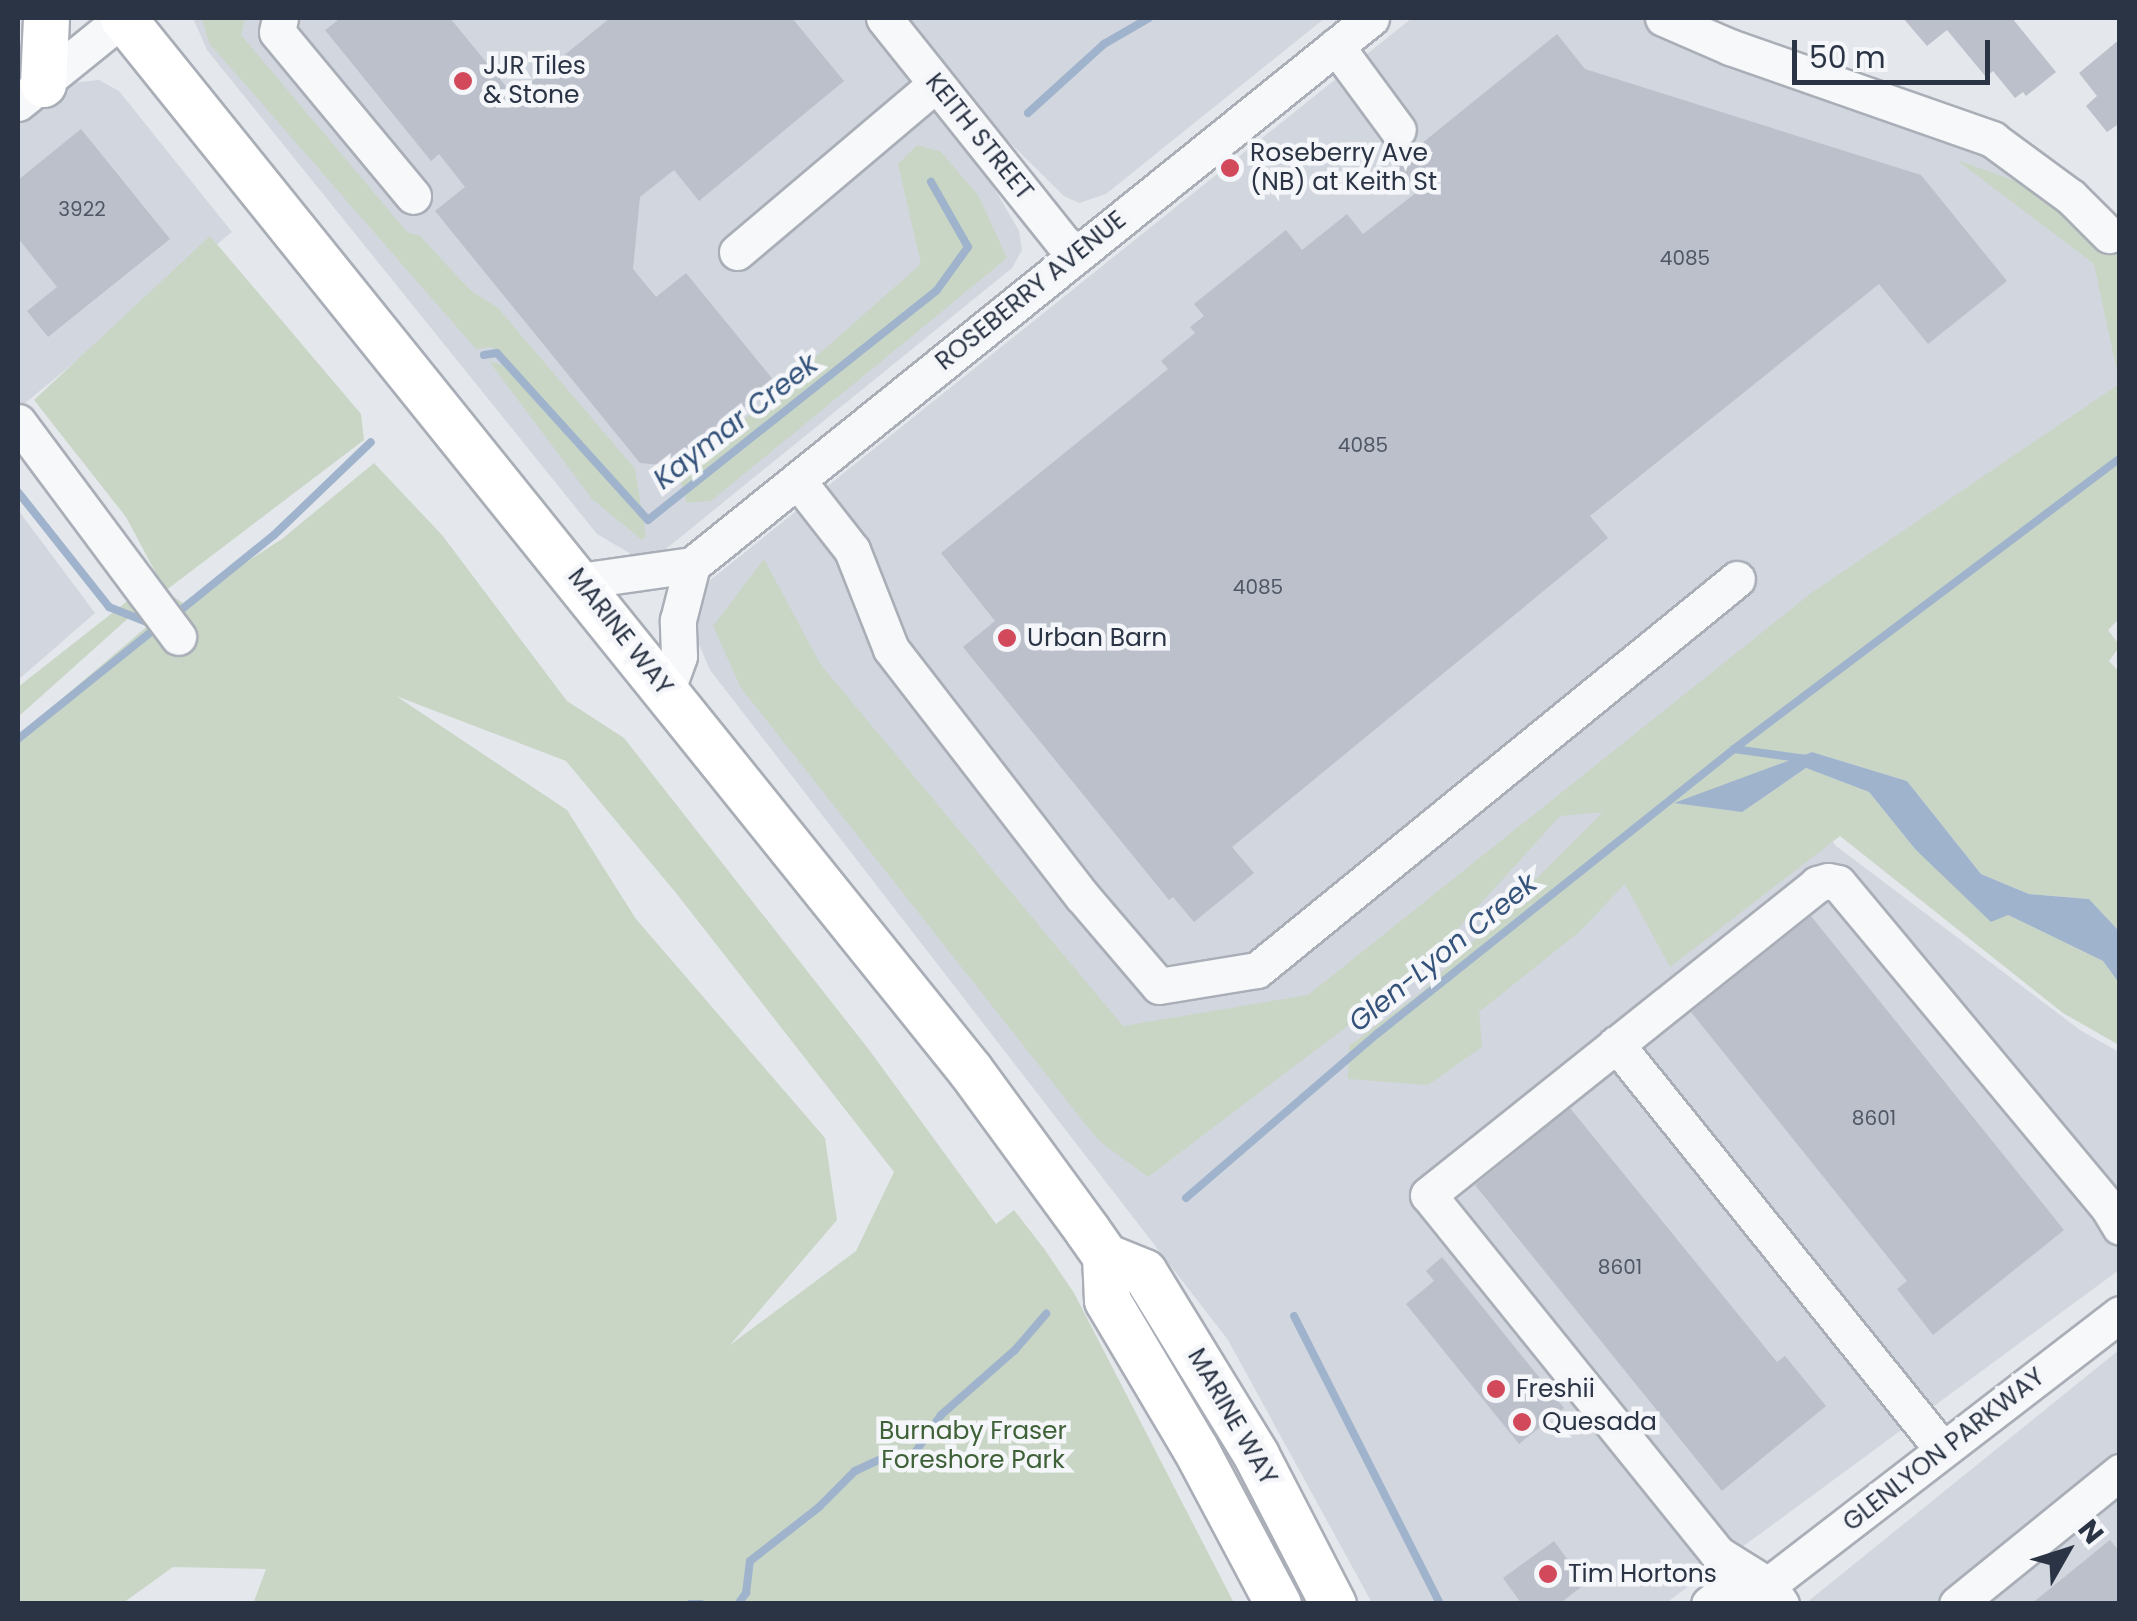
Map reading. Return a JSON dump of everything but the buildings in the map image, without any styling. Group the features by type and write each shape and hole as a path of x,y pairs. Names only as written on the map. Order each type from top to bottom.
{"main road":[{"path":"30,94 46,18"},
{"name":"MARINE WAY","path":"118,22 579,581 970,1070 1105,1256 1144,1272 1256,1454 1333,1604"},
{"name":"MARINE WAY","path":"1105,1256 1106,1300 1195,1448 1278,1604"}],"street":[{"path":"280,18 277,32 413,196"},
{"name":"KEITH STREET","path":"884,18 1074,256"},
{"name":"ROSEBERRY AVENUE","path":"692,565 1371,18"},
{"path":"1663,18 1730,47 1992,139 2071,198 2109,235"},
{"path":"30,94 118,22"},
{"path":"1336,46 1398,130"},
{"path":"737,252 936,84"},
{"path":"18,422 178,638"},
{"path":"798,481 852,550 891,650 1082,896 1158,986 1257,970 1737,579"},
{"path":"579,581 692,565 678,620 679,656 666,692"},
{"path":"1771,1597 1718,1554 1428,1195 1817,884 1838,883 2108,1207 2120,1227"},
{"path":"1616,1044 1943,1450"},
{"name":"GLENLYON PARKWAY","path":"1709,1604 1730,1587 1771,1597 1943,1450 2120,1314"},
{"path":"1957,1604 2120,1472"}],"shaded area":[{"path":"193,18 868,18 964,136 1019,231 1022,250 1012,268 656,557 638,558 597,534 207,50"},
{"path":"907,18 1325,18 1106,194 1079,203 1064,196 999,132"},
{"path":"1412,18 1663,18 1992,139 2119,248 2119,432 1751,734 1836,846 2080,1030 2119,1052 2119,1270 1666,1603 1372,1603 1228,1340 710,670 693,630 704,585"},
{"path":"99,80 119,91 232,232 18,409 18,121 72,83"},
{"path":"18,510 95,613 18,680"},
{"path":"2119,1350 2119,1603 1806,1603"}],"green space":[{"path":"202,18 245,18 241,35 408,233 419,235 471,291 498,308 635,469 646,536 642,540 592,499 489,361 502,365 503,353 491,347 476,349 209,43"},
{"path":"917,145 941,152 978,195 1007,258 711,501 687,503 679,477 921,264 898,164"},
{"path":"1957,160 2024,184 2119,248 2119,381 2094,264"},
{"name":"Burnaby Fraser Foreshore Park","path":"210,236 361,414 364,440 165,591 183,603 282,539 374,463 442,535 567,701 624,738 870,1051 996,1224 1014,1210 1045,1250 1074,1293 1234,1603 253,1604 266,1569 173,1567 123,1603 18,1603 18,736 150,624 133,614 18,717 18,687 158,577 126,517 34,400","holes":["396,696 566,761 676,893 894,1172 856,1251 730,1345 837,1220 825,1138 636,919 567,810"]},
{"path":"2119,384 2119,619 2108,630 2120,646 2109,661 2120,673 2119,931 2089,899 2029,894 1981,874 1907,781 1812,752 1676,803 1742,812 1806,768 1869,792 1915,849 2008,915 2103,961 2119,983 2119,1045 2063,1013 1840,836 1670,967 1625,884 1579,932 1479,1012 1482,1047 1428,1085 1348,1079 1349,1046 1423,991 1603,812 1560,816 1443,945 1379,1002 1148,1177 1098,1140 741,688 713,626 764,559 821,665 1123,1026 1308,995 1810,594"}],"water":[{"path":"1812,752 1907,781 1981,874 2029,894 2089,899 2119,931 2119,983 2103,961 2008,915 1991,922 1915,849 1869,792 1806,768 1742,812 1674,803"}],"waterway":[{"name":"Kaymar Creek","path":"1028,113 1104,44 1149,18"},
{"name":"Kaymar Creek","path":"484,355 497,353 648,520 937,290 968,247 931,182"},
{"name":"Kaymar Creek","path":"176,614 274,535 371,442"},
{"name":"Glen-Lyon Creek","path":"1734,749 2120,458"},
{"path":"18,492 109,607 154,625"},
{"name":"Kaymar Creek","path":"18,739 160,625"},
{"name":"Glen-Lyon Creek","path":"1186,1198 1377,1034 1734,749 1806,759"},
{"name":"Glen-Lyon Creek","path":"738,1604 746,1593 750,1561 819,1507 855,1471 885,1457 914,1454 941,1415 1015,1350 1046,1314"},
{"path":"1294,1316 1440,1604"},
{"name":"Glen-Lyon Creek","path":"690,1604 701,1604"}],"place":[{"name":"JJR Tiles & Stone","path":"463,81"},
{"name":"Roseberry Ave (NB) at Keith St","path":"1230,168"},
{"name":"Urban Barn","path":"1007,638"},
{"name":"Freshii","path":"1496,1389"},
{"name":"Quesada","path":"1522,1422"},
{"name":"Tim Hortons","path":"1548,1574"}]}
